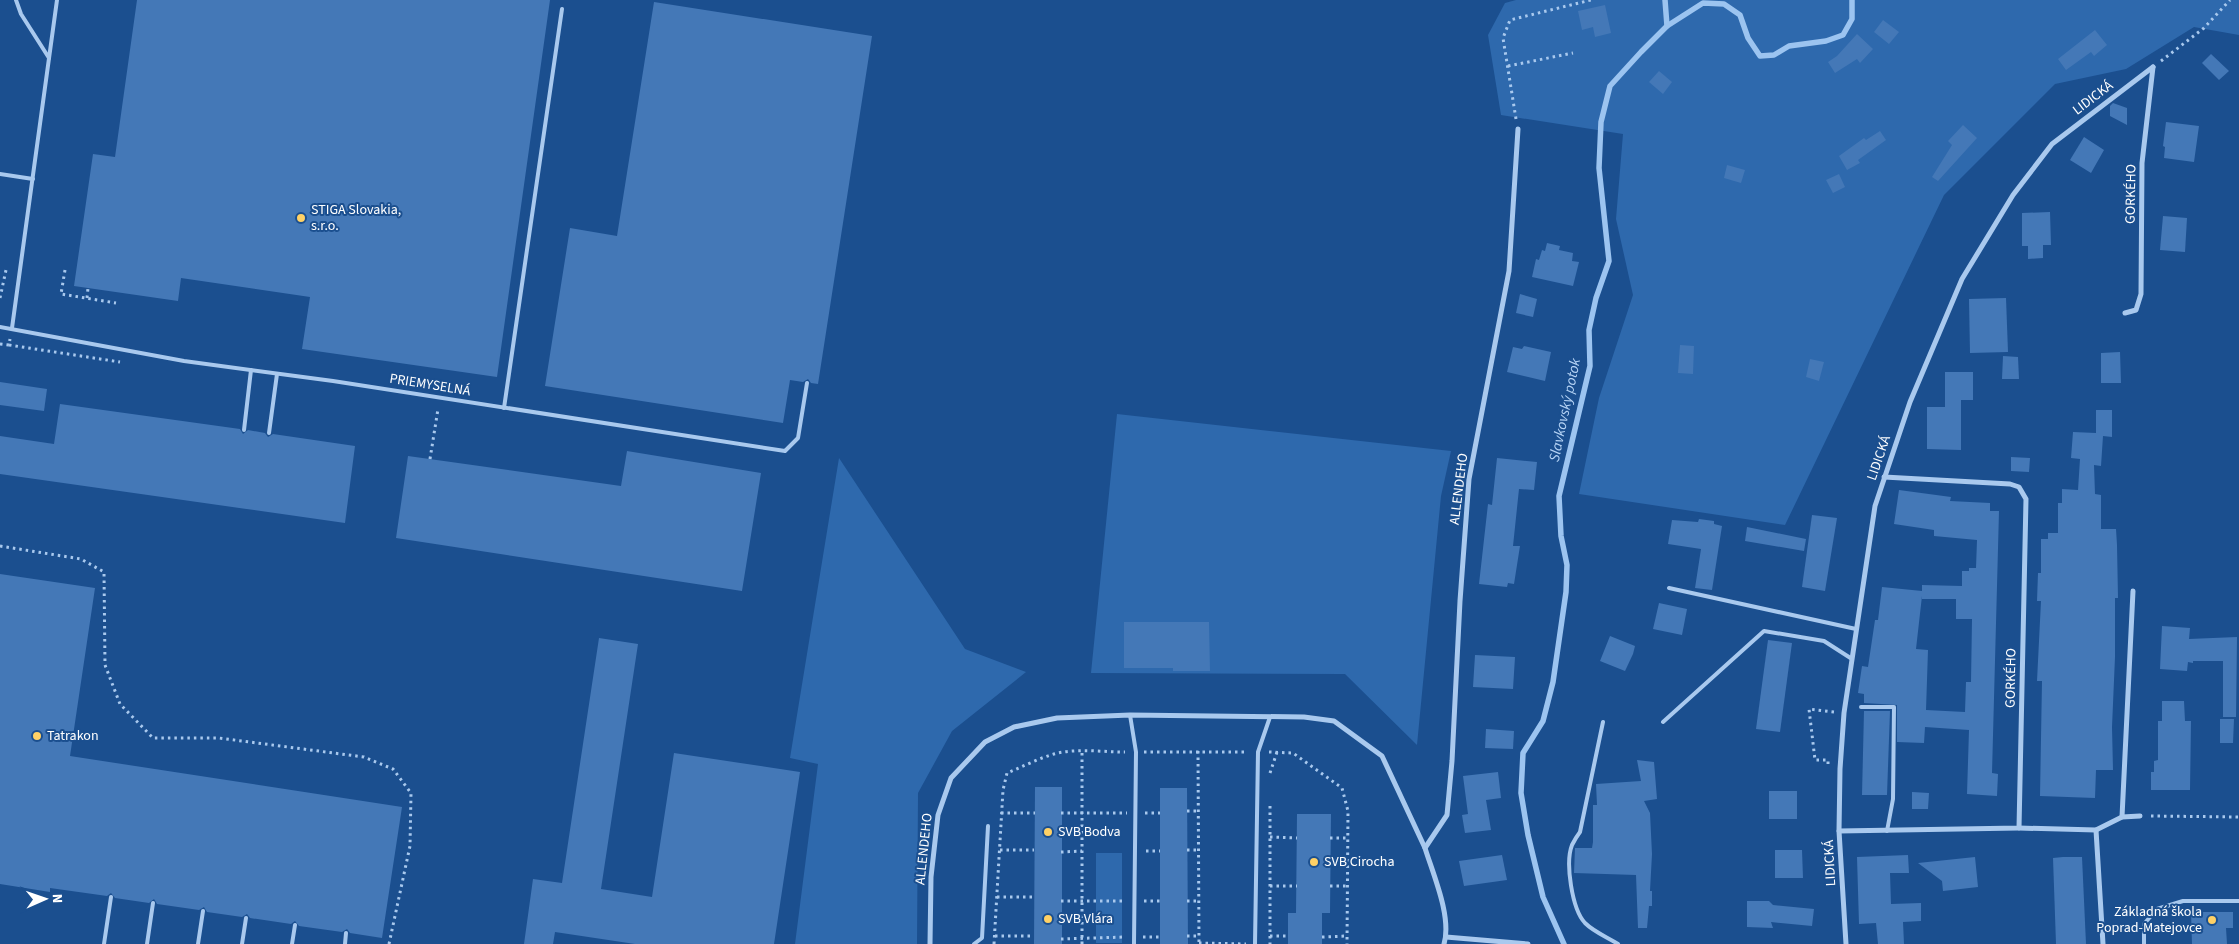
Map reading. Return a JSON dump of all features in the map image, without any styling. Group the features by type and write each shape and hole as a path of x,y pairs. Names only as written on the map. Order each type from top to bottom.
{"street":[{"name":"GORKÉHO","path":"2125,313 2136,310 2141,294 2142,163 2153,67"},
{"name":"LIDICKÁ","path":"1846,944 1840,831 1840,760 1844,713 1875,506 1910,402 1962,279 2013,195 2052,144 2153,67"},
{"name":"ALLENDEHO","path":"1425,848 1446,815 1452,761 1460,601 1469,479 1509,271 1518,130"},
{"name":"GORKÉHO","path":"1884,477 2010,484 2019,488 2026,499 2019,828"},
{"path":"2122,817 2132,591"},
{"name":"ALLENDEHO","path":"930,944 931,877 938,815 952,778 985,742 1014,727 1057,718 1130,715 1304,716 1334,721 1382,756 1425,848 1444,912 1446,937 1444,944"},
{"path":"1840,831 2019,828 2096,830 2122,817 2140,816"},
{"path":"2096,830 2103,944"},
{"path":"1446,937 1528,944"}],"lane":[{"path":"16,0 21,14 49,58"},
{"path":"12,328 57,0"},
{"path":"504,408 562,9"},
{"path":"0,174 32,179"},
{"name":"PRIEMYSELNÁ","path":"0,327 184,361 785,450 798,438 807,383"},
{"path":"244,430 251,370"},
{"path":"269,433 277,374"},
{"path":"1669,588 1856,629"},
{"path":"1663,722 1764,631 1824,641 1852,659"},
{"path":"1861,707 1894,707 1893,799 1887,831"},
{"path":"1130,715 1136,752 1134,944"},
{"path":"1253,944 1258,752 1270,717"},
{"path":"1603,722 1580,832 1571,846 1570,872 1579,914 1586,924 1618,944"},
{"path":"974,944 982,938 988,826"},
{"path":"104,944 111,897"},
{"path":"2144,944 2144,924 2157,908 2183,901 2239,901"},
{"path":"147,944 153,904"},
{"path":"198,944 203,911"},
{"path":"242,944 246,918"},
{"path":"292,944 295,925"},
{"path":"345,944 346,933"}],"path":[{"path":"1518,130 1503,38 1510,20 1591,0"},
{"path":"2153,67 2204,28 2230,0"},
{"path":"1508,66 1573,52"},
{"path":"65,270 60,294 116,303"},
{"path":"87,298 88,288"},
{"path":"430,459 438,409"},
{"path":"0,546 81,559 104,572 106,665 120,704 153,738 219,738 364,757 393,769 411,793 410,846 389,944"},
{"path":"1082,750 1082,944"},
{"path":"994,944 1003,790 1007,773 1061,752 1082,750 1088,752 1198,751 1293,753 1342,788 1348,811 1347,944"},
{"path":"1198,751 1199,943 1253,944"},
{"path":"1269,782 1269,773 1277,752"},
{"path":"1270,801 1270,944"},
{"path":"1187,811 1198,811"},
{"path":"1002,813 1035,813"},
{"path":"1061,814 1122,814"},
{"path":"2140,816 2239,817"},
{"path":"1270,837 1297,838"},
{"path":"1330,838 1348,838"},
{"path":"1000,850 1034,850"},
{"path":"1187,850 1199,850"},
{"path":"1061,852 1082,851"},
{"path":"1135,851 1160,851"},
{"path":"1270,886 1297,886"},
{"path":"1330,886 1348,886"},
{"path":"997,897 1035,897"},
{"path":"1134,901 1160,900"},
{"path":"1061,901 1122,901"},
{"path":"1187,901 1199,901"},
{"path":"995,936 1034,936"},
{"path":"1188,936 1199,936"},
{"path":"1270,936 1288,936"},
{"path":"1322,937 1347,936"},
{"path":"1062,939 1122,937"},
{"path":"1134,937 1160,937"}],"shaded area":[{"path":"1516,0 2239,0 2239,35 2194,27 2126,69 2055,84 1944,195 1785,525 1579,494 1599,398 1633,295 1616,219 1623,134 1501,115 1488,35 1505,3"},
{"path":"1117,414 1451,451 1441,496 1417,745 1345,674 1091,673"},
{"path":"839,458 965,649 1026,672 952,731 918,793 917,944 795,944 818,764 790,758"},
{"path":"1096,853 1122,853 1122,943 1096,943"}],"building":[{"name":"STIGA Slovakia, s.r.o.","path":"137,0 550,0 497,377 302,349 310,297 181,278 178,301 74,286 93,154 115,157"},
{"path":"654,2 872,36 818,384 811,383 808,379 803,382 790,380 783,423 545,386 570,228 617,236"},
{"path":"1605,5 1611,33 1595,37 1593,27 1582,30 1578,11"},
{"path":"1883,20 1899,32 1889,44 1874,32"},
{"path":"2095,30 2107,45 2094,56 2091,52 2066,70 2058,59"},
{"path":"1857,34 1873,49 1860,63 1857,59 1835,73 1828,62 1837,56"},
{"path":"2211,54 2229,71 2219,80 2202,63"},
{"path":"1659,71 1672,82 1663,94 1649,82"},
{"path":"2113,103 2127,108 2127,125 2110,116 2110,106"},
{"path":"2166,122 2199,126 2194,162 2164,158 2165,147 2163,146"},
{"path":"1963,125 1977,138 1938,181 1932,177 1952,145 1948,141"},
{"path":"1880,131 1886,140 1858,160 1860,163 1847,170 1839,156 1864,138 1866,140"},
{"path":"2084,137 2104,150 2091,173 2070,160"},
{"path":"1727,165 1745,170 1741,183 1724,178"},
{"path":"1839,174 1845,187 1833,193 1826,180"},
{"path":"2050,212 2051,245 2043,245 2043,258 2028,259 2028,246 2022,246 2022,213"},
{"path":"2163,216 2187,218 2185,252 2160,250"},
{"path":"1547,243 1560,246 1559,250 1573,253 1572,261 1579,262 1573,286 1532,277 1536,259 1539,260 1542,250 1545,251"},
{"path":"1520,294 1537,299 1533,317 1516,313"},
{"path":"2006,298 2008,352 1970,353 1969,299"},
{"path":"1680,345 1694,346 1693,374 1678,373"},
{"path":"1524,346 1551,352 1545,381 1507,372 1513,347 1522,349"},
{"path":"2120,352 2121,383 2101,383 2101,353"},
{"path":"2003,356 2018,357 2019,379 2002,379"},
{"path":"1810,359 1824,362 1819,381 1806,377"},
{"path":"1945,372 1973,372 1973,400 1961,400 1961,450 1927,449 1927,407 1945,407"},
{"path":"0,382 47,389 44,411 0,405"},
{"path":"60,404 240,429 243,434 248,430 265,433 268,437 273,434 355,446 345,523 0,474 0,436 54,444"},
{"path":"2096,410 2112,410 2112,437 2103,436 2101,466 2094,465 2095,494 2101,495 2101,529 2116,529 2117,545 2118,598 2115,598 2113,770 2096,770 2095,798 2040,796 2042,681 2037,681 2041,601 2037,601 2038,573 2041,573 2041,539 2048,539 2048,533 2058,533 2058,503 2062,503 2062,489 2078,490 2080,459 2071,458 2073,432 2096,433"},
{"path":"627,451 761,473 742,591 396,538 408,456 621,486"},
{"path":"2011,457 2030,458 2029,472 2011,471"},
{"path":"1497,458 1537,462 1534,490 1519,489 1513,546 1520,546 1514,584 1508,583 1507,587 1479,584 1488,504 1492,505"},
{"path":"1899,490 1951,497 1950,501 1990,503 1990,511 1999,511 1992,773 1998,774 1997,796 1967,794 1969,730 1925,727 1924,743 1897,742 1897,705 1864,703 1864,694 1858,693 1862,666 1868,667 1875,620 1878,620 1882,587 1922,591 1922,585 1962,586 1962,571 1976,568 1977,540 1934,536 1934,530 1894,524","holes":["1922,596 1922,599 1956,599 1956,619 1972,619 1971,682 1966,682 1965,712 1926,710 1928,650 1916,649"]},
{"path":"1812,515 1837,518 1825,591 1802,587"},
{"path":"1699,519 1714,521 1714,524 1722,526 1712,590 1695,588 1701,549 1668,544 1672,520 1698,522"},
{"path":"1747,527 1806,539 1804,551 1745,541"},
{"path":"0,574 95,588 70,756 402,807 382,938 350,933 347,929 342,932 299,926 295,921 291,924 250,918 247,914 242,917 207,912 204,907 199,910 157,904 154,899 149,903 115,898 111,893 107,896 50,888 50,892 0,884"},
{"path":"1659,603 1687,609 1682,635 1653,629"},
{"path":"1124,622 1209,622 1210,671 1173,671 1173,668 1124,668"},
{"path":"2162,626 2190,628 2189,639 2237,637 2236,717 2223,717 2223,661 2188,662 2187,671 2160,669"},
{"path":"1610,636 1635,646 1625,671 1600,661"},
{"path":"599,638 638,644 601,889 652,897 674,753 800,772 774,944 635,944 555,932 553,944 524,944 533,879 562,883"},
{"path":"1768,640 1792,643 1780,732 1756,729"},
{"path":"1475,655 1515,657 1513,689 1473,687"},
{"path":"2162,701 2184,701 2185,721 2191,721 2190,790 2151,790 2151,772 2154,772 2154,761 2158,760 2158,721 2162,721"},
{"path":"1864,711 1890,711 1887,795 1862,795"},
{"path":"2220,719 2234,719 2233,743 2220,743"},
{"path":"1486,729 1514,731 1513,749 1485,748"},
{"path":"1637,760 1654,762 1657,799 1644,801 1650,813 1652,854 1650,891 1652,891 1652,906 1649,906 1647,928 1638,928 1636,875 1574,873 1575,848 1592,848 1593,805 1597,805 1596,784 1641,781"},
{"path":"1498,772 1501,798 1486,800 1491,830 1465,833 1462,815 1468,814 1463,776"},
{"path":"1035,787 1062,787 1062,944 1034,944"},
{"path":"1160,788 1187,788 1188,944 1160,944"},
{"path":"1769,791 1797,791 1797,819 1769,819"},
{"path":"1912,792 1929,793 1928,809 1912,809"},
{"name":"SVB Cirocha","path":"1297,814 1331,814 1330,913 1322,913 1322,944 1288,944 1288,913 1296,913"},
{"path":"1775,850 1802,850 1803,878 1775,878"},
{"path":"1502,855 1507,880 1464,886 1459,861"},
{"path":"1908,855 1909,873 1890,873 1891,904 1921,903 1921,921 1903,922 1904,944 1878,944 1876,923 1859,924 1857,857"},
{"path":"1975,857 1978,887 1943,891 1942,881 1918,863"},
{"path":"2082,857 2086,944 2056,944 2053,858"},
{"path":"1747,901 1769,901 1773,905 1814,909 1812,926 1771,922 1773,928 1747,927"},
{"name":"Základná škola Poprad-Matejovce","path":"2191,912 2233,912 2233,928 2226,928 2227,944 2192,944"}],"waterway":[{"path":"1665,0 1667,26"},
{"name":"Slavkovský potok","path":"1564,944 1543,897 1528,835 1521,793 1523,753 1543,721 1553,682 1566,592 1567,565 1561,536 1559,496 1590,366 1589,330 1596,298 1609,261 1599,168 1601,122 1610,86 1667,26 1703,3 1724,4 1740,15 1748,38 1760,56 1774,55 1789,46 1826,41 1843,35 1852,19 1852,0"}],"place":[{"name":"STIGA Slovakia, s.r.o.","path":"301,218"},
{"name":"Tatrakon","path":"37,736"},
{"name":"SVB Bodva","path":"1048,832"},
{"name":"SVB Cirocha","path":"1314,862"},
{"name":"SVB Vlára","path":"1048,919"},
{"name":"Základná škola Poprad-Matejovce","path":"2212,920"}]}
